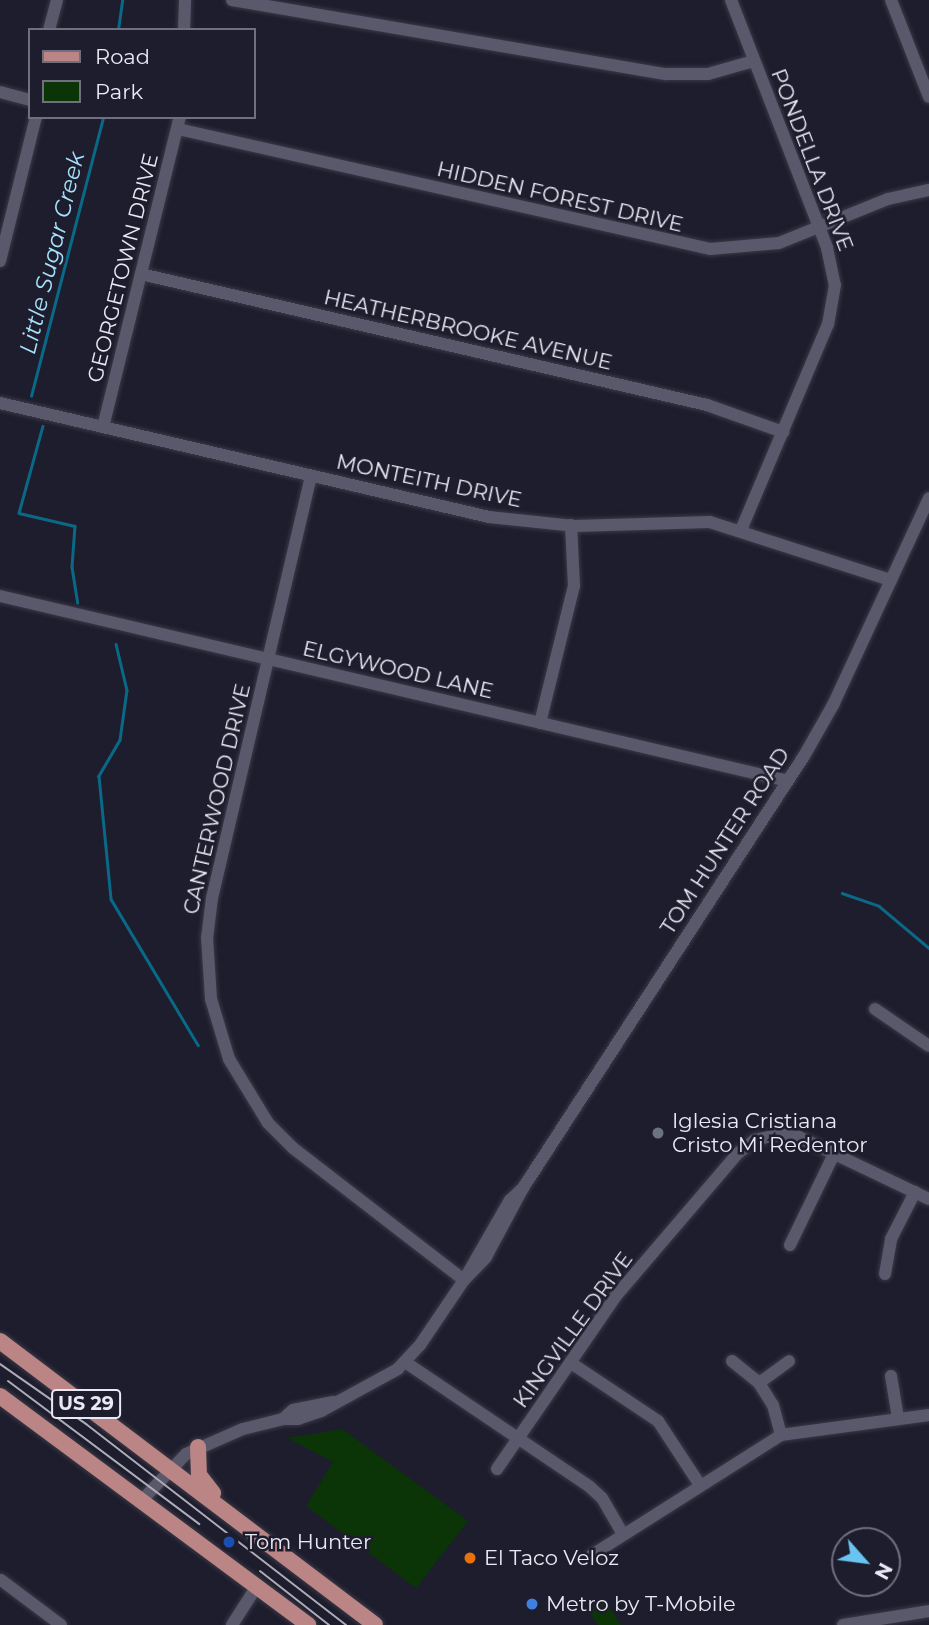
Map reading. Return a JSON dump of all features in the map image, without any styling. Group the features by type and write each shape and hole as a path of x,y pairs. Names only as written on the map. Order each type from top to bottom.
{"main road":[{"name":"US 29","path":"0,1341 171,1467 375,1625"},
{"name":"US 29","path":"0,1396 308,1625"},
{"path":"198,1447 199,1475 225,1508"}],"street":[{"path":"50,28 57,0"},
{"path":"184,28 185,0"},
{"path":"232,0 667,74 708,74 754,61"},
{"name":"PONDELLA DRIVE","path":"731,0 819,227 834,273 834,301 741,530"},
{"path":"891,0 929,97"},
{"path":"0,92 28,99"},
{"path":"0,261 36,119"},
{"name":"HIDDEN FOREST DRIVE","path":"179,123 686,246 756,248 819,227 888,199 929,190"},
{"name":"GEORGETOWN DRIVE","path":"103,427 179,123"},
{"name":"HEATHERBROOKE AVENUE","path":"141,274 707,405 783,432"},
{"name":"MONTEITH DRIVE","path":"0,403 479,515 570,526 695,521 741,530 891,580"},
{"name":"CANTERWOOD DRIVE","path":"311,476 209,911 207,974 216,1024 237,1076 281,1136 464,1280"},
{"name":"TOM HUNTER ROAD","path":"141,1501 171,1467 198,1447 283,1419 293,1410 333,1402 368,1388 405,1362 464,1280 510,1200 523,1188 788,781 833,705 929,498"},
{"path":"540,723 574,586 570,526"},
{"name":"ELGYWOOD LANE","path":"0,596 788,781"},
{"path":"876,1009 929,1046"},
{"name":"KINGVILLE DRIVE","path":"497,1469 615,1297 747,1146 763,1137 791,1135 929,1199"},
{"path":"790,1245 834,1154"},
{"path":"885,1274 891,1239 915,1192"},
{"path":"759,1383 789,1361"},
{"path":"405,1362 517,1441 596,1492 622,1532"},
{"path":"732,1362 759,1383 773,1405 781,1435"},
{"path":"571,1363 658,1422 700,1485"},
{"path":"891,1376 898,1418"},
{"path":"592,1555 622,1532 781,1435 929,1415"},
{"path":"1,1580 61,1625"},
{"path":"232,1625 257,1586"},
{"path":"843,1625 929,1611"}],"green space":[{"path":"342,1429 468,1521 416,1588 306,1506 333,1462 287,1438"},
{"path":"605,1600 621,1625 598,1625 588,1610"}],"waterway":[{"name":"Little Sugar Creek","path":"118,28 122,0"},
{"name":"Little Sugar Creek","path":"31,396 102,119"},
{"name":"Little Sugar Creek","path":"43,426 19,513 75,526 72,567 78,603"},
{"name":"Little Sugar Creek","path":"116,644 127,690 120,740 99,776 111,899 198,1045"},
{"path":"842,893 879,906 929,948"}],"tram line":[{"path":"0,1364 86,1424 346,1625"},
{"path":"8,1381 199,1524"},
{"path":"260,1571 329,1625"}],"place":[{"name":"Iglesia Cristiana Cristo Mi Redentor","path":"658,1133"},
{"name":"Tom Hunter","path":"229,1542"},
{"name":"El Taco Veloz","path":"470,1558"},
{"name":"Metro by T-Mobile","path":"532,1604"}]}
